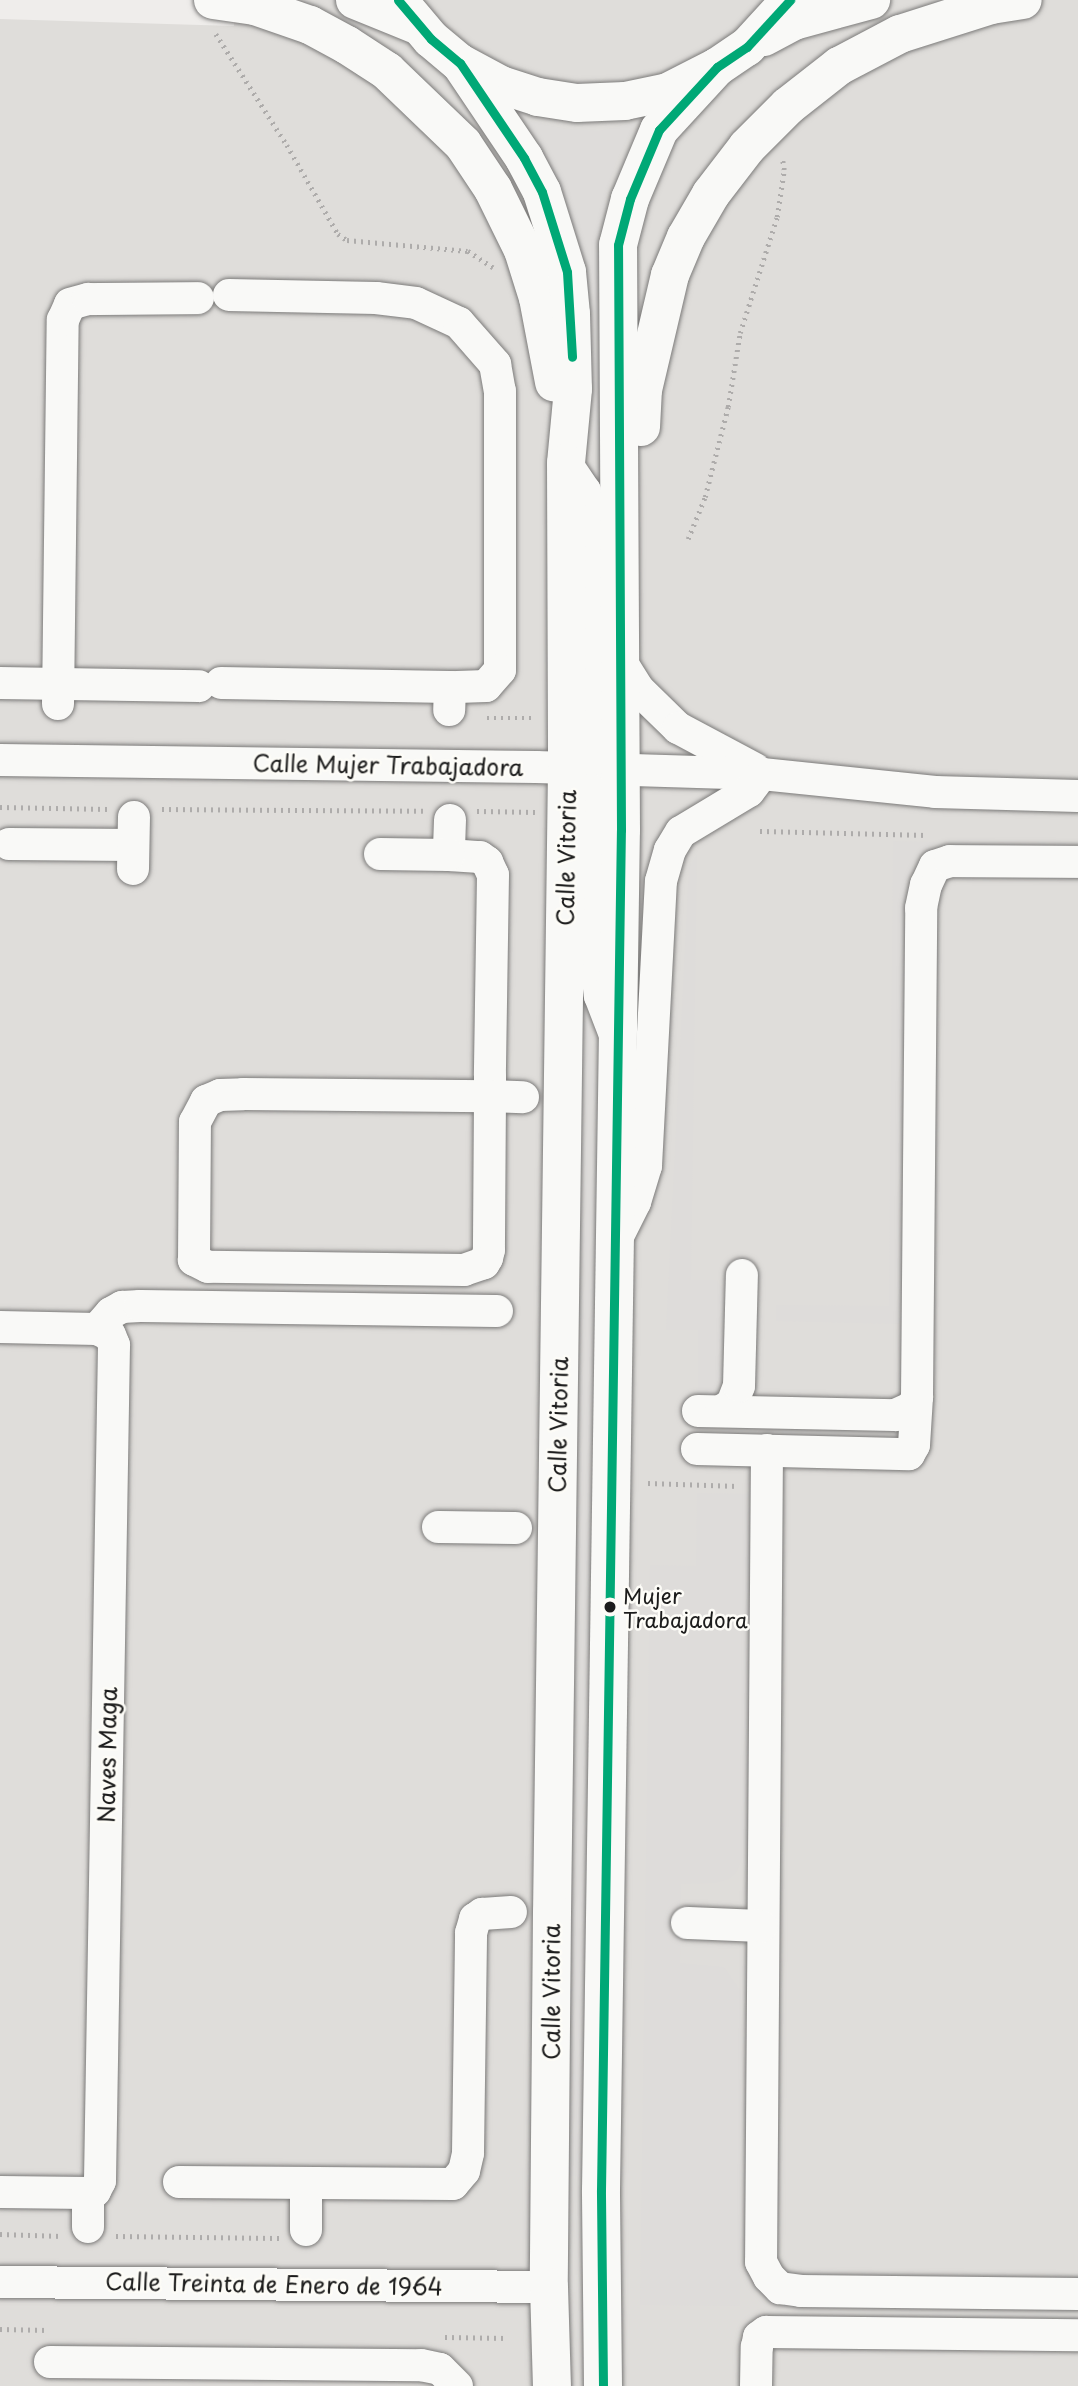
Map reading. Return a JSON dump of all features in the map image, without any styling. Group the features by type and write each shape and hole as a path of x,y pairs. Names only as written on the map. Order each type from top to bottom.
{"highway":[{"path":"355,0 408,12 460,63 501,85 538,97 577,103 625,101 667,92 794,21 871,0"},
{"path":"603,2386 601,2220 621,770 618,245 630,199 659,130 790,0"},
{"path":"620,651 640,585 638,479 643,390 659,313 686,237 711,194 764,130 820,79 900,34 991,5 1023,0"},
{"path":"212,14 255,6 310,25 387,72 463,144 494,189 523,250 538,298 566,463"},
{"name":"Calle Vitoria","path":"460,63 524,158 542,192 567,272 573,389 566,463 567,768 549,2287 552,2386"},
{"path":"581,2386 576,2316 567,2298 549,2287 574,2265 601,2220"}],"street":[{"path":"0,682 59,694 210,684 449,698 486,686 499,670 500,391 495,364 459,323 416,303 376,298 213,296 88,299 70,304 64,320 59,694"},
{"path":"566,463 585,491 593,743 601,755 621,770"},
{"path":"615,1244 635,1202 646,1166 661,881 670,850 681,832 749,791 762,774 678,728 638,689 620,651"},
{"name":"Calle Mujer Trabajadora","path":"0,760 567,768 762,774 935,792 1078,796"},
{"path":"567,768 590,790 596,806 597,969 600,996 618,1046"},
{"path":"449,855 453,814"},
{"path":"9,844 136,830"},
{"path":"380,854 480,857 487,862 493,875 490,1096 489,1250 484,1263 464,1270 208,1267 194,1259 195,1122 206,1101 220,1095 243,1094 490,1096 523,1097"},
{"path":"698,1449 909,1454 914,1445 917,1397 921,908 926,885 935,866 950,861 1078,862"},
{"path":"742,1275 739,1386 732,1404 709,1411 895,1415 913,1407 917,1397"},
{"path":"0,1327 97,1329 111,1312 122,1307 140,1306 497,1311"},
{"name":"Naves Maga","path":"88,2193 96,2191 100,2181 114,1345 110,1335 97,1329"},
{"path":"767,1450 761,2262 769,2277 780,2288 801,2291 1078,2294"},
{"path":"438,1527 516,1528"},
{"path":"179,2182 453,2184 464,2171 468,2153 471,1933 475,1919 482,1914 511,1912"},
{"path":"687,1923 762,1926"},
{"path":"299,2234 306,2183"},
{"path":"0,2192 88,2193 93,2233"},
{"name":"Calle Treinta de Enero de 1964","path":"0,2282 549,2287"},
{"path":"756,2386 757,2347 759,2337 766,2332 1078,2335"},
{"path":"50,2362 89,2351 304,2354 421,2365 440,2369 457,2386"}],"path":[{"path":"212,14 338,234 347,240 449,247 468,251 496,269"},
{"path":"688,539 705,496 728,407 740,333 777,217 784,170 778,146 764,130"},
{"path":"0,807 136,830 536,812"},
{"path":"760,831 935,835"},
{"path":"648,1483 766,1487"},
{"path":"0,2234 299,2234"}],"shaded area":[{"path":"234,0 1078,0 1078,2386 0,2386 0,19 234,26"},
{"path":"522,119 566,129 599,131 637,121 616,162 600,229 597,278 602,466 591,413 585,349 538,147"},
{"path":"893,841 936,842 917,858 906,881 900,1324 776,1321 776,1305 889,1306"},
{"path":"697,854 691,1280 716,1280 722,1288 724,1336 723,1371 719,1389 714,1396 698,1402 698,1330 666,1330 689,866"},
{"path":"584,971 598,1107 581,2176 567,2176"},
{"path":"697,1493 752,1494 747,1848 736,1873 729,1879 715,1883 681,1884 680,1963 724,1967 741,1991 740,2306 640,2305 650,1565 696,1566"}],"transit line":[{"path":"398,0 431,39 460,63 524,158 542,192 567,272 572,357"},
{"path":"603,2386 601,2190 621,830 618,245 630,199 659,130 717,67 747,47 790,0"}],"place":[{"name":"Mujer Trabajadora","path":"610,1607"}]}
